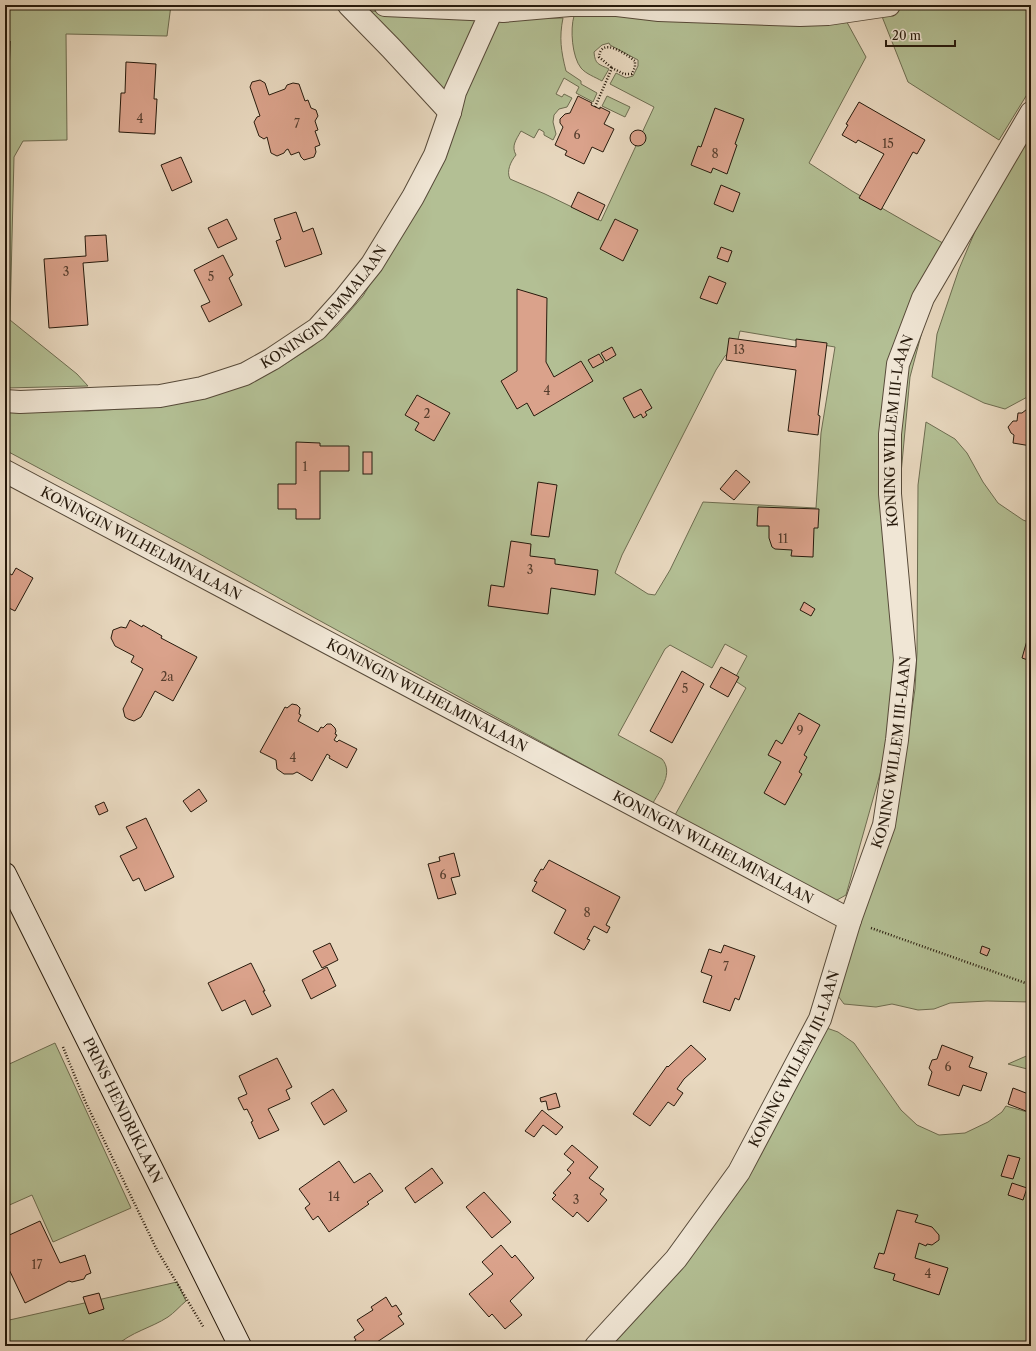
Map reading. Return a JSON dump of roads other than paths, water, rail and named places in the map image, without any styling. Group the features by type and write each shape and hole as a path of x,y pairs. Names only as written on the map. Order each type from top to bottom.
{"street":[{"path":"349,5 401,58 450,112"},
{"path":"385,5 503,11 570,5 617,5 659,10 821,14 889,5"},
{"name":"KONINGIN EMMALAAN","path":"5,400 20,402 160,396 209,386 244,374 272,359 317,329 344,300 372,264 413,197 435,155 450,112 455,92 492,10"},
{"name":"KONING WILLEM III-LAAN","path":"596,1346 676,1259 739,1172 820,1019 850,920 884,825 897,740 905,660 890,494 890,434 898,364 923,298 1031,113"},
{"name":"KONINGIN WILHELMINALAAN","path":"5,471 850,920"},
{"name":"PRINS HENDRIKLAAN","path":"5,874 240,1346"}]}
